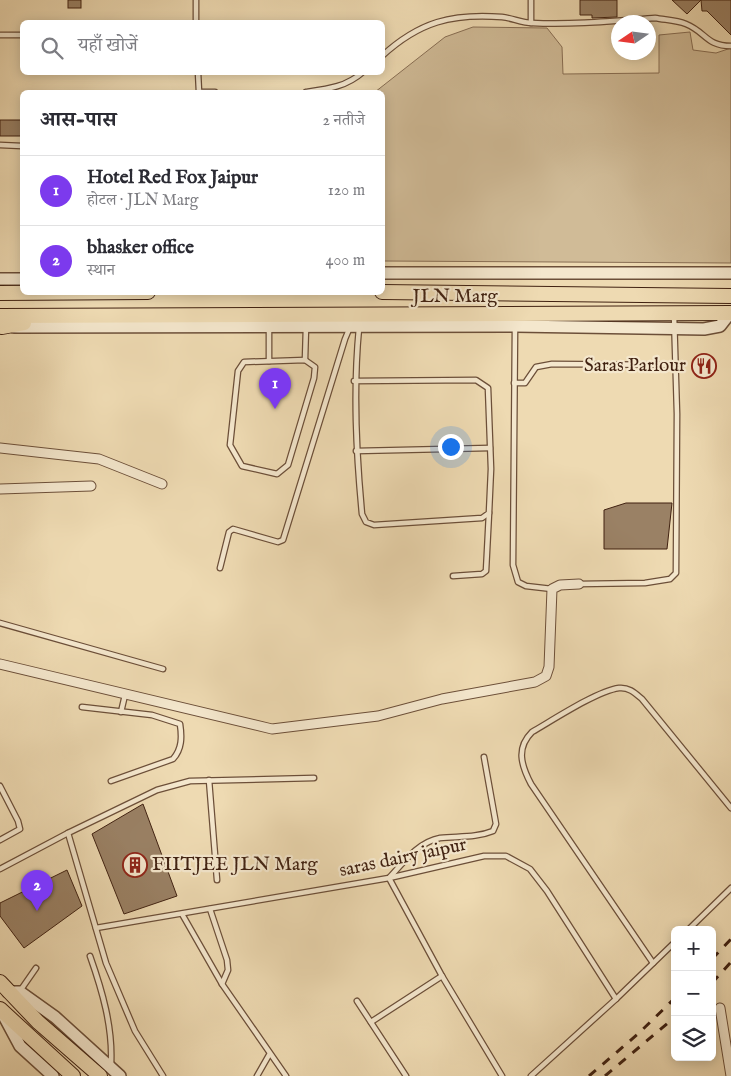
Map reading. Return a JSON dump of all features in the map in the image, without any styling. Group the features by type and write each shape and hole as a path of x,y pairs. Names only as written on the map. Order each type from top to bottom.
{"main road":[{"name":"JLN Marg","path":"385,292 731,296"},
{"path":"0,293 20,293"},
{"name":"JLN Marg","path":"1,323 54,317 201,321 356,322 515,321 674,314 729,318"},
{"path":"9,989 38,1022 105,1072"},
{"path":"1,1010 73,1076"}],"street":[{"path":"385,273 731,273"},
{"path":"0,279 20,279"},
{"path":"515,321 674,329 715,328 729,318"},
{"path":"1,323 201,321 269,326 306,326 356,322"},
{"path":"0,448 99,459 162,484"},
{"path":"0,488 91,486"},
{"path":"0,664 272,729 378,716 442,699 535,682 546,676 549,667 552,589 560,585 579,584"},
{"path":"9,989 55,1017 105,1072 120,1076"},
{"path":"720,1008 731,1076"},
{"path":"1,1010 20,1046 53,1076"}],"lane":[{"path":"196,0 196,20"},
{"path":"531,0 531,23"},
{"path":"385,53 402,38 440,20 486,17 504,17 531,23 655,18 687,24 710,43 731,46"},
{"path":"0,35 20,35"},
{"path":"198,75 199,90"},
{"path":"319,90 338,87 354,81 360,75"},
{"path":"0,145 20,146"},
{"path":"579,584 645,583 670,579 676,573 676,365 674,314"},
{"path":"515,321 512,544 515,573 518,582 526,586 552,589"},
{"path":"356,322 354,381 356,451 362,514 366,522 374,524 482,518 489,512"},
{"path":"220,568 229,532 233,529 278,542 283,540 345,339 356,322"},
{"path":"268,361 269,326"},
{"path":"305,360 306,326"},
{"path":"305,360 315,367 314,378 288,465 278,474 242,466 230,445 238,370 244,362 268,361 305,360"},
{"path":"514,383 525,382 536,367 552,364 676,365"},
{"path":"354,381 476,380 488,388 490,448 486,571 482,574 453,576"},
{"path":"356,451 490,448"},
{"path":"0,623 163,669"},
{"path":"653,963 531,784 521,758 524,739 532,732 605,692 620,688 632,690 642,699 731,808"},
{"path":"121,712 125,695"},
{"path":"82,707 172,720 180,724 182,736 178,751 173,759 111,781"},
{"path":"484,757 496,824 493,831 483,835 438,839 428,842 413,851 389,878 442,976 502,1076"},
{"path":"0,869 68,833 157,790 190,780 314,778"},
{"path":"209,780 217,880"},
{"path":"0,786 20,828 0,840"},
{"path":"68,833 106,963 136,1031 163,1076"},
{"name":"saras dairy jaipur","path":"96,928 389,878 484,856 506,856 530,869 547,891 616,999"},
{"path":"692,926 731,888"},
{"path":"210,909 227,960 228,970 222,984"},
{"path":"182,914 222,984 269,1055 286,1076"},
{"path":"531,1076 671,946"},
{"path":"90,956 106,1011 111,1042 105,1072"},
{"path":"9,989 36,968"},
{"path":"371,1022 442,976"},
{"path":"357,1001 406,1076"},
{"path":"257,1076 269,1055"}],"shaded area":[{"path":"473,27 547,28 562,47 563,74 659,73 659,35 690,32 693,50 716,53 731,48 731,263 385,261 385,90 378,90 445,37"}],"building":[{"path":"68,0 81,0 81,8 68,8"},
{"path":"580,0 617,0 617,15 611,15 611,17 592,18 592,15 580,15"},
{"path":"672,0 701,0 687,14"},
{"path":"701,0 731,0 731,35 707,11 702,11"},
{"path":"0,120 20,120 20,136 0,136"},
{"path":"626,503 672,503 667,549 604,549 604,510"},
{"name":"FIITJEE JLN Marg","path":"143,804 177,896 124,914 92,834"},
{"path":"67,870 82,906 24,948 0,916 0,903"}],"railway":[{"path":"716,955 731,939"},
{"path":"716,979 731,962"},
{"path":"589,1076 639,1033 671,1002"},
{"path":"605,1076 671,1020"}],"place":[{"name":"Saras Parlour","path":"704,366"},
{"name":"Hotel Red Fox Jaipur","path":"275,409"},
{"name":"FIITJEE JLN Marg","path":"135,865"},
{"name":"bhasker office","path":"37,911"}]}
